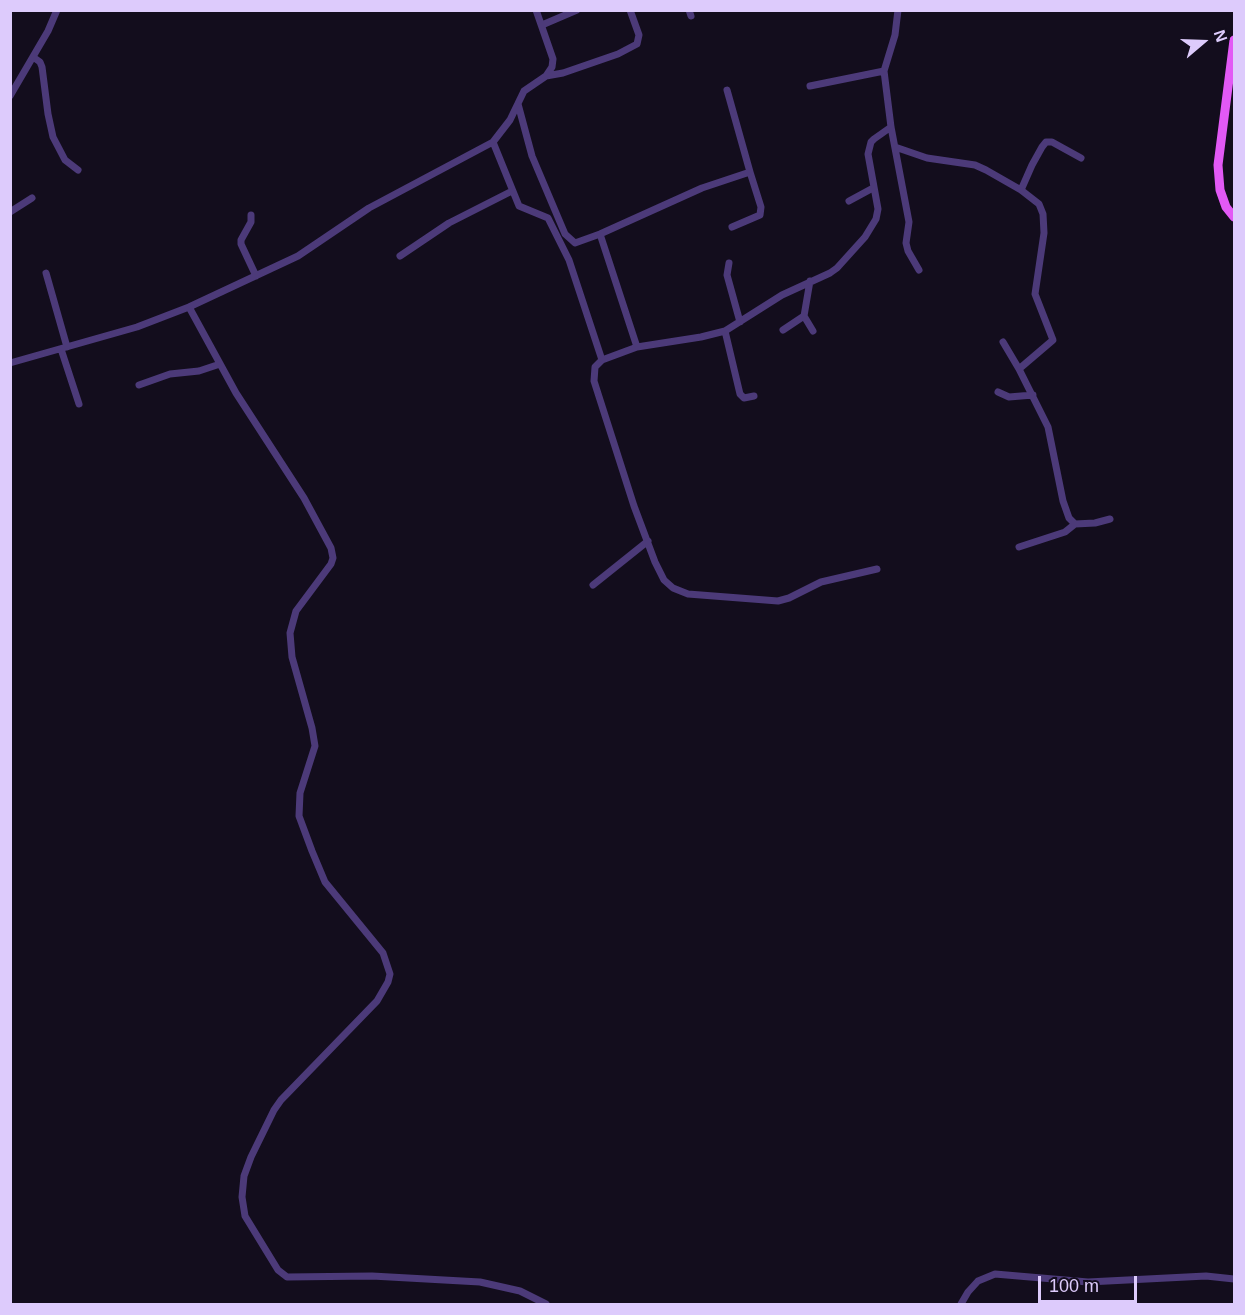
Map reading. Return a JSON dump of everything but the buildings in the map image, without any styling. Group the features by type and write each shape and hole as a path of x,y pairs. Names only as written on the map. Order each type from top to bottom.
{"main road":[{"path":"1234,40 1218,165 1220,190 1226,207 1234,217"}],"street":[{"path":"10,96 57,10"},
{"path":"536,10 553,59 552,67 546,76"},
{"path":"542,24 577,10"},
{"path":"10,363 137,327 298,256 369,208 493,142 510,120 524,90 546,76 563,73 618,54 637,44 639,35 630,10"},
{"path":"898,10 895,35 884,71 891,127 909,222 906,243 919,270"},
{"path":"33,57 42,67 53,137 65,160 78,170"},
{"path":"810,86 884,71"},
{"path":"727,90 761,207 760,215 732,227"},
{"path":"518,104 532,156 565,234 575,243 702,188 750,172"},
{"path":"877,569 821,582 778,601 688,594 673,588 658,572 594,381 595,368 602,360 637,348 725,331 782,295 837,268 865,237 877,214 878,204 868,163 871,142 891,127"},
{"path":"493,142 519,206 550,220 569,260 602,360"},
{"path":"1021,190 1045,143 1052,142 1081,158"},
{"path":"895,147 927,158 975,165 1021,190 1039,204 1045,221 1035,294 1053,340 1019,369"},
{"path":"849,201 873,188"},
{"path":"400,256 449,223 512,191"},
{"path":"10,212 32,198"},
{"path":"250,215 251,222 241,244 256,276"},
{"path":"600,234 637,348"},
{"path":"729,263 727,275 740,322"},
{"path":"46,273 79,404"},
{"path":"810,281 804,316 813,331"},
{"path":"189,306 251,418 316,518 331,548 333,558 331,564 296,611 290,633 292,657 315,746 300,793 299,816 326,882 383,953 390,974 377,1001 274,1110 244,1176 242,1197 245,1216 278,1270 287,1277 372,1276 480,1282 520,1291 546,1305"},
{"path":"783,330 804,316"},
{"path":"725,331 740,394 744,398 754,396"},
{"path":"1003,342 1042,412 1052,437 1063,501 1069,518 1075,524"},
{"path":"139,385 170,374 199,371 220,364"},
{"path":"998,392 1009,397 1033,395"},
{"path":"1020,547 1065,532 1075,524 1095,523 1110,519"},
{"path":"593,585 648,541"},
{"path":"961,1305 968,1292 978,1281 995,1274 1088,1282 1206,1276 1234,1279"}]}
